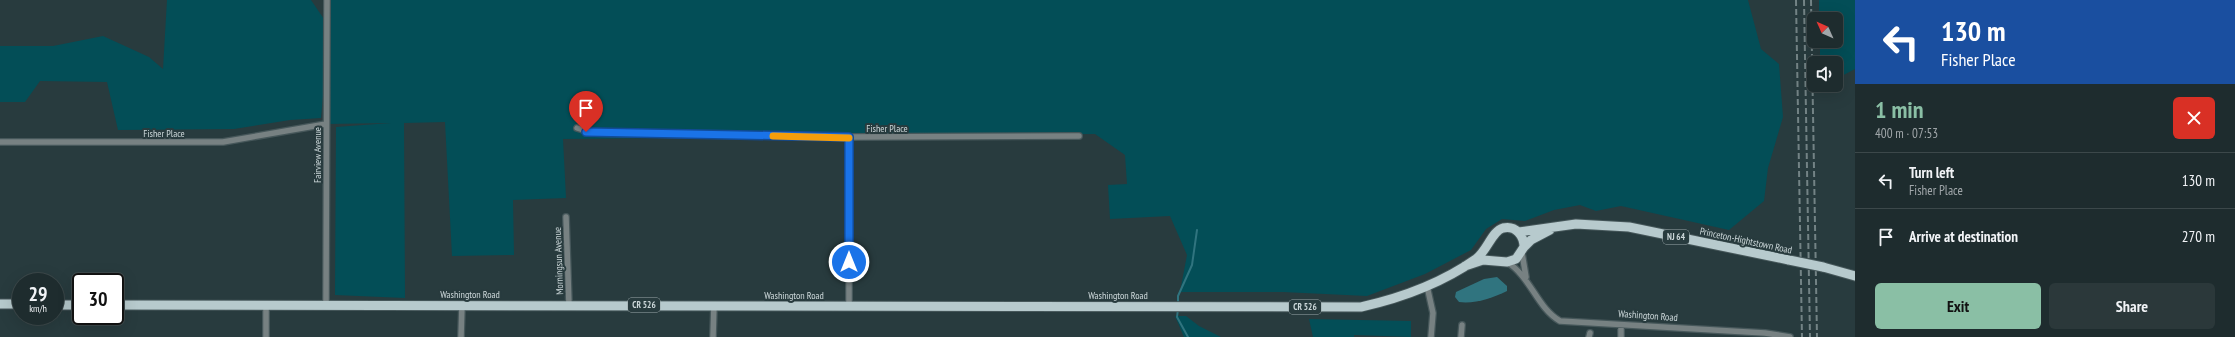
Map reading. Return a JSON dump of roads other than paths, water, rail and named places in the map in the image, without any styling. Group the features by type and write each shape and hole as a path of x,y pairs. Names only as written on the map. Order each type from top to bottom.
{"main road":[{"name":"Princeton-Hightstown Road","path":"1519,232 1576,224 1629,227 1823,267 1855,276"},
{"name":"Princeton-Hightstown Road","path":"1523,250 1537,237 1561,226"},
{"name":"Washington Road","path":"124,305 1361,307 1386,302 1426,286 1464,266 1486,250 1495,233 1499,230 1510,228 1519,232"},
{"path":"1491,243 1493,254 1505,261 1516,259 1523,250 1523,237 1519,232"},
{"name":"Washington Road","path":"1464,266 1483,260 1505,261"},
{"path":"0,304 12,304"}],"street":[{"name":"Fairview Avenue","path":"326,3 326,305"},
{"name":"Fisher Place","path":"0,142 223,142 326,124"},
{"name":"Fisher Place","path":"577,128 594,133 849,137 1079,136"},
{"path":"849,137 849,306"},
{"name":"Morningsun Avenue","path":"566,217 569,305"},
{"name":"Washington Road","path":"1523,250 1526,278"},
{"name":"Washington Road","path":"1505,261 1526,278 1551,316 1560,321 1739,335 1790,337"},
{"path":"1426,286 1433,313 1431,337"},
{"path":"266,305 266,337"},
{"path":"461,337 462,305"},
{"path":"713,337 714,305"},
{"path":"1461,337 1462,325"},
{"path":"1620,337 1621,325"}],"waterway":[{"path":"1178,304 1178,296 1192,265 1197,230"},
{"path":"1178,309 1177,317 1188,337"}],"railway":[{"path":"1796,0 1802,337"},
{"path":"1804,0 1810,337"},
{"path":"1811,0 1817,337"}]}
